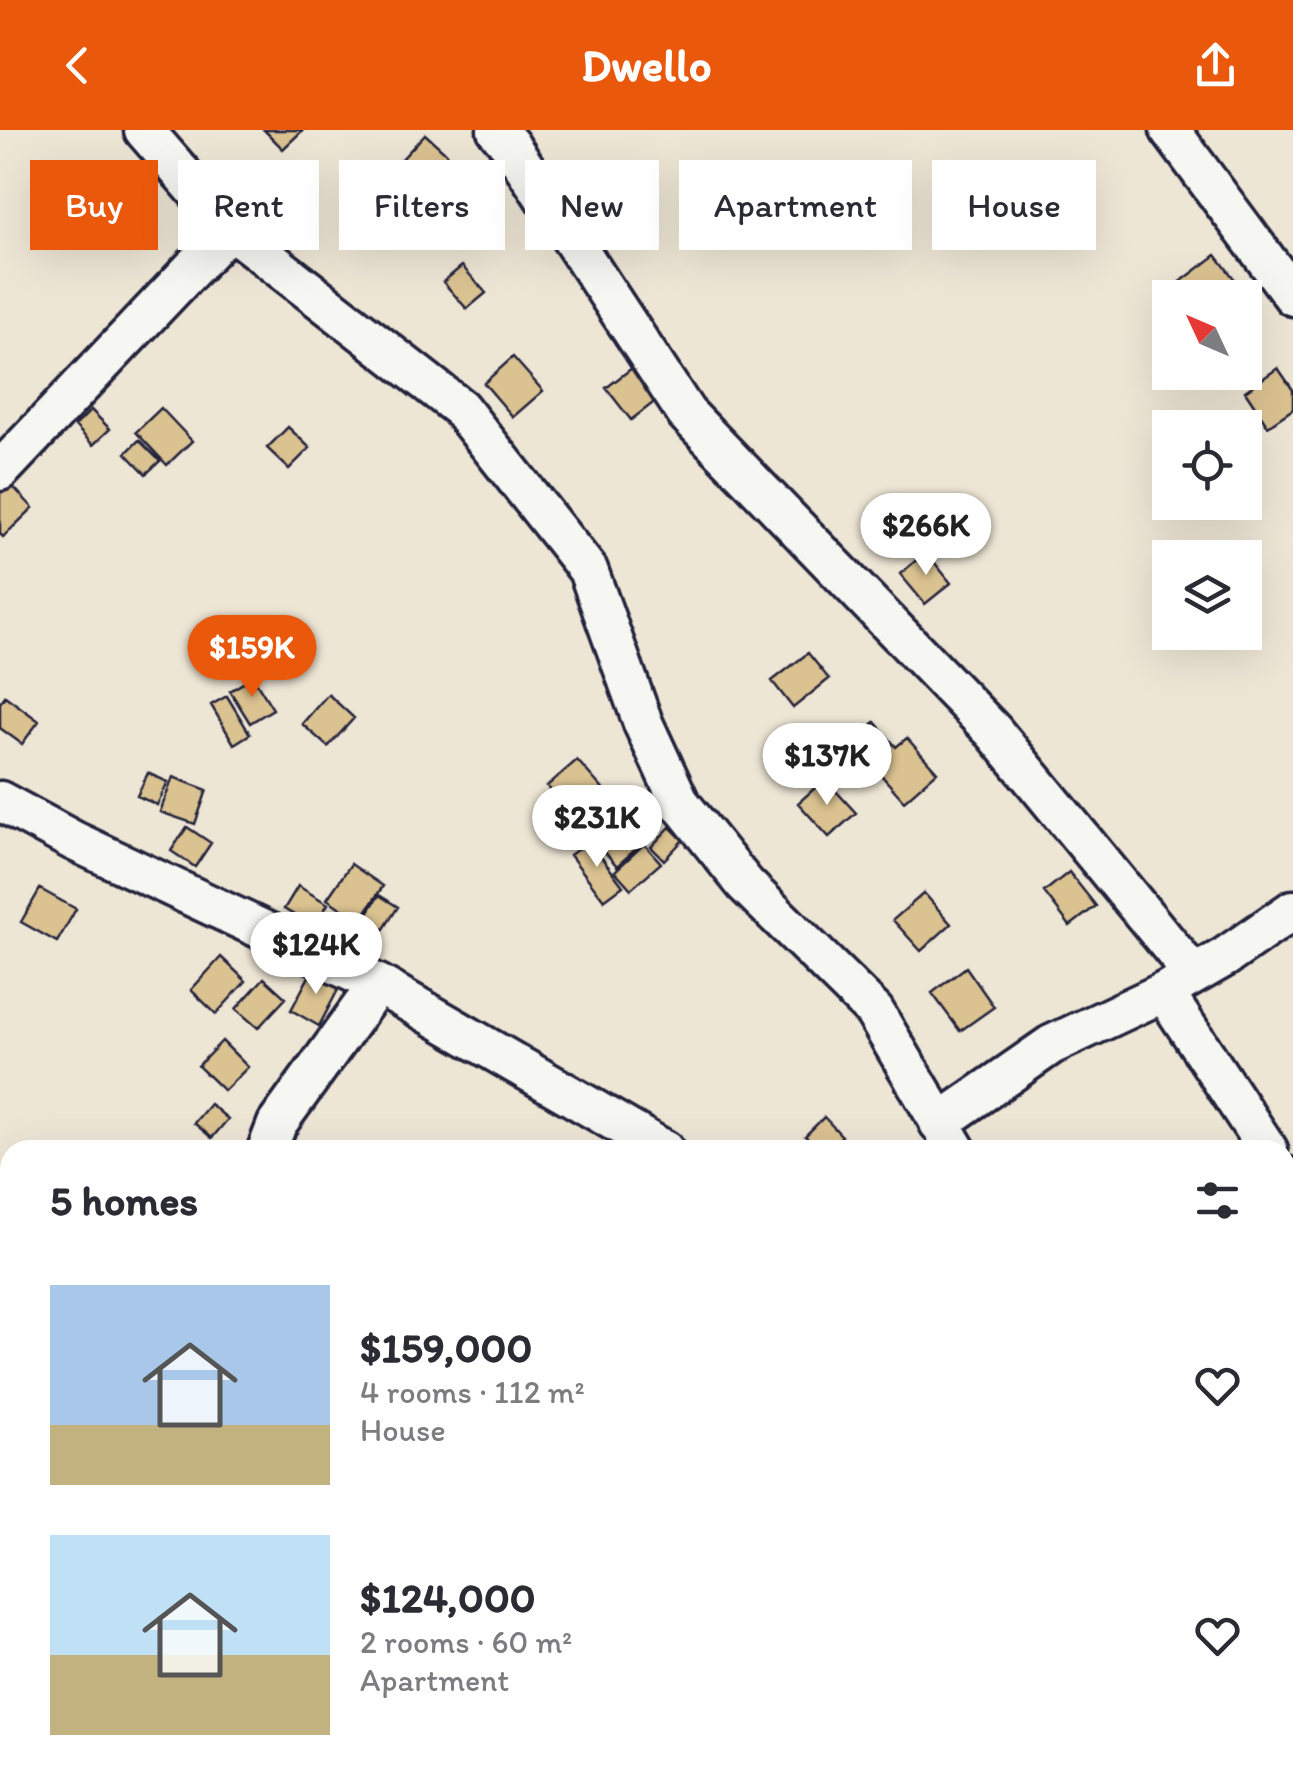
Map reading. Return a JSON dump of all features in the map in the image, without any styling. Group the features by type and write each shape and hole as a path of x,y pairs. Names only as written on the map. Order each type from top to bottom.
{"street":[{"path":"144,130 178,169"},
{"path":"497,130 686,413 994,732 1178,983 1263,1140"},
{"path":"1170,130 1293,296"},
{"path":"0,471 209,250"},
{"path":"258,250 460,408 588,570 643,724 680,803 745,884 874,1011 948,1136 1052,1046 1226,957 1293,910"},
{"path":"0,801 74,841 378,984 647,1140"},
{"path":"272,1140 278,1124 378,984"}],"building":[{"path":"264,130 303,130 283,149"},
{"path":"425,134 454,160 403,160"},
{"path":"1216,255 1235,280 1183,280"},
{"path":"462,266 486,293 467,309 443,282"},
{"path":"513,357 543,391 513,417 484,383"},
{"path":"632,368 657,400 631,420 606,388"},
{"path":"1278,368 1293,390 1293,409 1268,426 1262,410 1257,410 1245,391 1262,390 1262,379"},
{"path":"161,408 192,441 167,465 136,432"},
{"path":"91,410 110,429 93,445 75,426"},
{"path":"288,427 310,448 289,469 267,448"},
{"path":"139,440 160,461 146,474 126,453"},
{"path":"5,478 33,508 3,537 0,483"},
{"path":"926,552 951,583 925,604 900,574"},
{"path":"808,653 829,679 793,708 772,681"},
{"path":"253,677 273,709 250,723 230,691"},
{"path":"328,694 354,718 328,747 302,724"},
{"path":"5,696 39,721 22,744 0,728 0,703"},
{"path":"227,696 250,734 234,744 211,705"},
{"path":"875,722 896,747 907,738 937,772 904,801 852,742"},
{"path":"577,760 647,839 617,866 547,786"},
{"path":"148,773 168,782 157,805 137,796"},
{"path":"173,777 207,790 195,824 160,812"},
{"path":"825,779 856,813 829,837 798,803"},
{"path":"187,827 211,843 195,867 171,851"},
{"path":"670,827 683,840 664,860 651,847"},
{"path":"589,841 623,886 604,900 570,855"},
{"path":"644,844 661,863 631,889 615,871"},
{"path":"351,864 383,886 360,921 327,899"},
{"path":"1069,872 1096,906 1070,926 1044,892"},
{"path":"298,886 328,904 314,927 284,909"},
{"path":"40,889 76,909 57,942 21,922"},
{"path":"924,893 951,924 921,951 893,920"},
{"path":"379,895 398,907 382,932 364,919"},
{"path":"221,957 246,981 216,1014 191,990"},
{"path":"966,967 994,1007 960,1031 932,993"},
{"path":"313,969 341,984 319,1026 291,1010"},
{"path":"264,978 286,998 258,1028 236,1009"},
{"path":"222,1041 248,1067 224,1091 198,1066"},
{"path":"210,1104 228,1119 212,1138 194,1123"},
{"path":"824,1117 842,1136 838,1140 809,1140 805,1136"}]}
